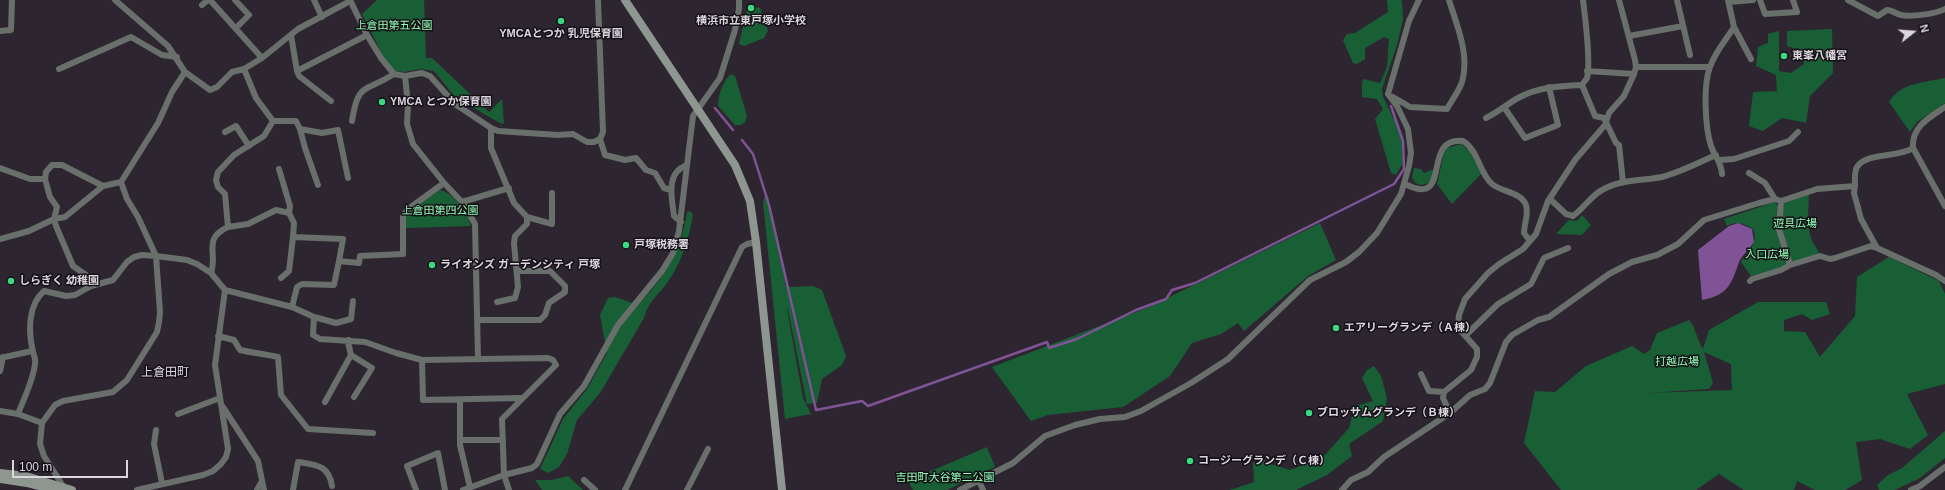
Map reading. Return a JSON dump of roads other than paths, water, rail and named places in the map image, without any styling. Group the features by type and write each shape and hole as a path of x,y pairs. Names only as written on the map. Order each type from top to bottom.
{"street":[{"path":"0,31 10,30 12,0"},
{"path":"115,0 163,41 177,58 185,72 210,90 217,87 232,72 244,69 262,58 298,29 322,17 350,0 360,16 367,35 381,58 394,74"},
{"path":"202,5 209,0 262,58"},
{"path":"235,0 249,15 236,28"},
{"path":"314,0 322,17"},
{"path":"352,121 355,102 360,92 394,74 405,76 416,73 430,76 455,104 491,128 511,133 558,135 573,134 587,142 594,142 600,139 603,132 598,0"},
{"path":"624,0 698,107 741,178 750,201 756,242 782,490"},
{"path":"463,490 504,475 532,468 537,464 560,414 584,386 618,325 662,271 673,253 681,222 693,116 720,78 726,62 739,9 739,0"},
{"path":"1388,94 1409,21 1419,0"},
{"path":"1388,94 1410,107 1447,109 1462,82 1465,63 1464,50 1448,0"},
{"path":"1582,86 1587,78 1587,40 1583,0"},
{"path":"1421,374 1429,391 1444,392 1471,370 1477,357 1477,349 1460,330 1458,324 1459,315 1465,299 1488,273 1499,264 1523,249 1536,234 1550,199 1575,160 1605,125 1609,112 1624,96 1636,67 1619,0"},
{"path":"1677,0 1690,55"},
{"path":"1751,58 1734,27 1729,1 1753,0"},
{"path":"1760,0 1765,14 1797,12 1793,0"},
{"path":"1848,0 1878,16 1887,10 1892,10 1901,15 1939,12 1945,9"},
{"path":"1629,36 1684,26"},
{"path":"1722,174 1718,157 1711,146 1706,103 1709,67 1717,51 1734,27"},
{"path":"291,35 299,76 331,101"},
{"path":"297,72 367,35"},
{"path":"59,69 131,38 162,55 177,58"},
{"path":"1636,67 1709,67"},
{"path":"244,69 256,98 273,121"},
{"path":"1587,71 1634,74"},
{"path":"0,239 29,231 54,219 65,217 103,186 121,182 158,123 172,92 185,72"},
{"path":"405,76 408,105 407,124 409,135 413,144 444,183 462,202 475,224 478,358"},
{"path":"1486,118 1518,98 1549,87 1582,86"},
{"path":"1582,86 1595,116 1604,118 1616,143 1619,145 1623,182"},
{"path":"1504,107 1525,138 1558,125 1549,87"},
{"path":"960,490 1013,463 1044,436 1082,424 1131,415 1168,397 1228,359 1310,280 1346,262 1359,252 1377,233 1405,184 1411,153 1408,129 1397,106 1388,94"},
{"path":"1945,107 1919,126 1914,134 1913,148 1945,206"},
{"path":"273,121 296,122 300,129 318,185"},
{"path":"228,227 224,194 218,186 216,180 218,172 234,155 264,136 273,121"},
{"path":"225,132 236,126 249,146"},
{"path":"491,128 491,148 514,203 527,217 552,224 552,193"},
{"path":"300,129 322,133 338,130 348,178"},
{"path":"1550,199 1566,214 1573,216 1601,190 1623,182 1648,179 1678,172 1718,157 1734,159 1789,141 1798,132"},
{"path":"600,139 605,155 625,160 636,158 646,170 655,173 664,188 671,190"},
{"path":"1405,184 1420,189 1428,187 1433,183 1436,176 1440,152 1444,146 1450,142 1464,141 1473,150 1492,184 1517,196 1526,204 1527,211 1524,233 1530,241"},
{"path":"1877,248 1857,205 1855,186 1856,173 1860,164 1877,156 1901,154 1913,148"},
{"path":"91,286 86,275 73,266 54,219 57,207 50,197 45,179 46,172 52,164 62,165 103,186"},
{"path":"681,222 674,216 671,190 675,172 687,165"},
{"path":"0,168 30,178 45,179"},
{"path":"280,169 290,206 289,213 294,224 289,271 281,278"},
{"path":"1749,173 1765,183 1778,200 1779,229 1790,266"},
{"path":"65,490 44,456 40,444 42,423 48,413 59,403 113,392 127,380 157,332 160,312 156,256 138,217 127,199 121,182"},
{"path":"339,262 359,262 360,256 403,254 403,216 408,210 444,183"},
{"path":"1342,490 1351,480 1368,472 1384,457 1450,413 1470,395 1485,389 1490,383 1502,349 1512,335 1538,320 1549,317 1609,274 1632,262 1666,251 1678,244 1704,220 1752,205 1778,200 1817,189 1855,186"},
{"path":"462,202 509,188"},
{"path":"211,273 213,268 212,244 214,237 218,232 228,227 248,224 276,210 289,213"},
{"path":"497,302 515,298 518,287 515,236 525,228 527,224 527,217"},
{"path":"292,307 297,287 302,284 334,284 343,239 293,237"},
{"path":"625,490 742,247 756,242"},
{"path":"1750,281 1752,278 1781,270 1820,256 1830,259 1871,246 1936,275 1945,281"},
{"path":"1465,336 1498,304 1531,284 1544,258 1568,248"},
{"path":"18,414 33,375 36,361 32,351 30,323 34,302 38,296 44,291 66,296 75,295 91,286 113,280 127,262 134,257 142,255 186,260 197,264 211,273 225,290 292,307 314,317 336,323 351,319 353,301"},
{"path":"477,320 540,320 545,315 549,303 555,297 565,292 565,286 550,271 516,272"},
{"path":"137,490 162,483 203,475 213,471 226,457 228,449 215,365 225,290"},
{"path":"314,317 313,334 320,338 366,342 396,353 422,360 548,358 553,360 556,365 521,398 502,419 504,475 509,490"},
{"path":"218,336 234,340 240,350 253,353 260,352 278,357 281,395 308,429 373,433"},
{"path":"325,402 351,355 348,342 349,340"},
{"path":"0,371 1,358 32,351"},
{"path":"351,355 372,368 354,397"},
{"path":"422,360 423,400 521,398"},
{"path":"1444,392 1444,398 1450,413"},
{"path":"460,400 460,440 470,487"},
{"path":"178,414 221,401"},
{"path":"221,401 258,461 264,490"},
{"path":"0,411 18,414 42,423"},
{"path":"156,430 154,444 162,483"},
{"path":"460,440 503,440"},
{"path":"688,489 708,449"},
{"path":"416,490 407,466 438,453 445,490"},
{"path":"293,490 298,462 316,465 324,469 329,476 332,486"},
{"path":"1911,490 1920,486 1945,467"},
{"path":"0,473 26,476 72,490"},
{"path":"0,479 27,483 54,490"},
{"path":"584,480 595,490"},
{"path":"257,490 262,481"},
{"path":"978,481 983,490"}],"waterway":[{"path":"742,140 753,154 769,205 816,410 862,401 868,406 1047,342 1049,348 1077,339 1136,310 1166,299 1172,290 1195,283 1394,184 1404,169 1403,141 1391,106"},
{"path":"715,108 733,130"}],"place":[{"name":"横浜市立東戸塚小学校","path":"751,8"},
{"name":"YMCAとつか 乳児保育園","path":"561,21"},
{"name":"東峯八幡宮","path":"1784,56"},
{"name":"YMCA とつか保育園","path":"382,102"},
{"name":"戸塚税務署","path":"626,245"},
{"name":"ライオンズ ガーデンシティ 戸塚","path":"432,265"},
{"name":"しらぎく 幼稚園","path":"11,281"},
{"name":"エアリーグランデ（Ａ棟）","path":"1336,328"},
{"name":"ブロッサムグランデ（Ｂ棟）","path":"1309,413"},
{"name":"コージーグランデ（Ｃ棟）","path":"1190,461"}],"district":[{"name":"上倉田町","path":"165,373"}],"park label":[{"name":"上倉田第五公園","path":"394,26"},
{"name":"上倉田第四公園","path":"440,211"},
{"name":"遊具広場","path":"1795,224"},
{"name":"入口広場","path":"1767,255"},
{"name":"打越広場","path":"1677,362"},
{"name":"吉田町大谷第二公園","path":"945,478"}]}
